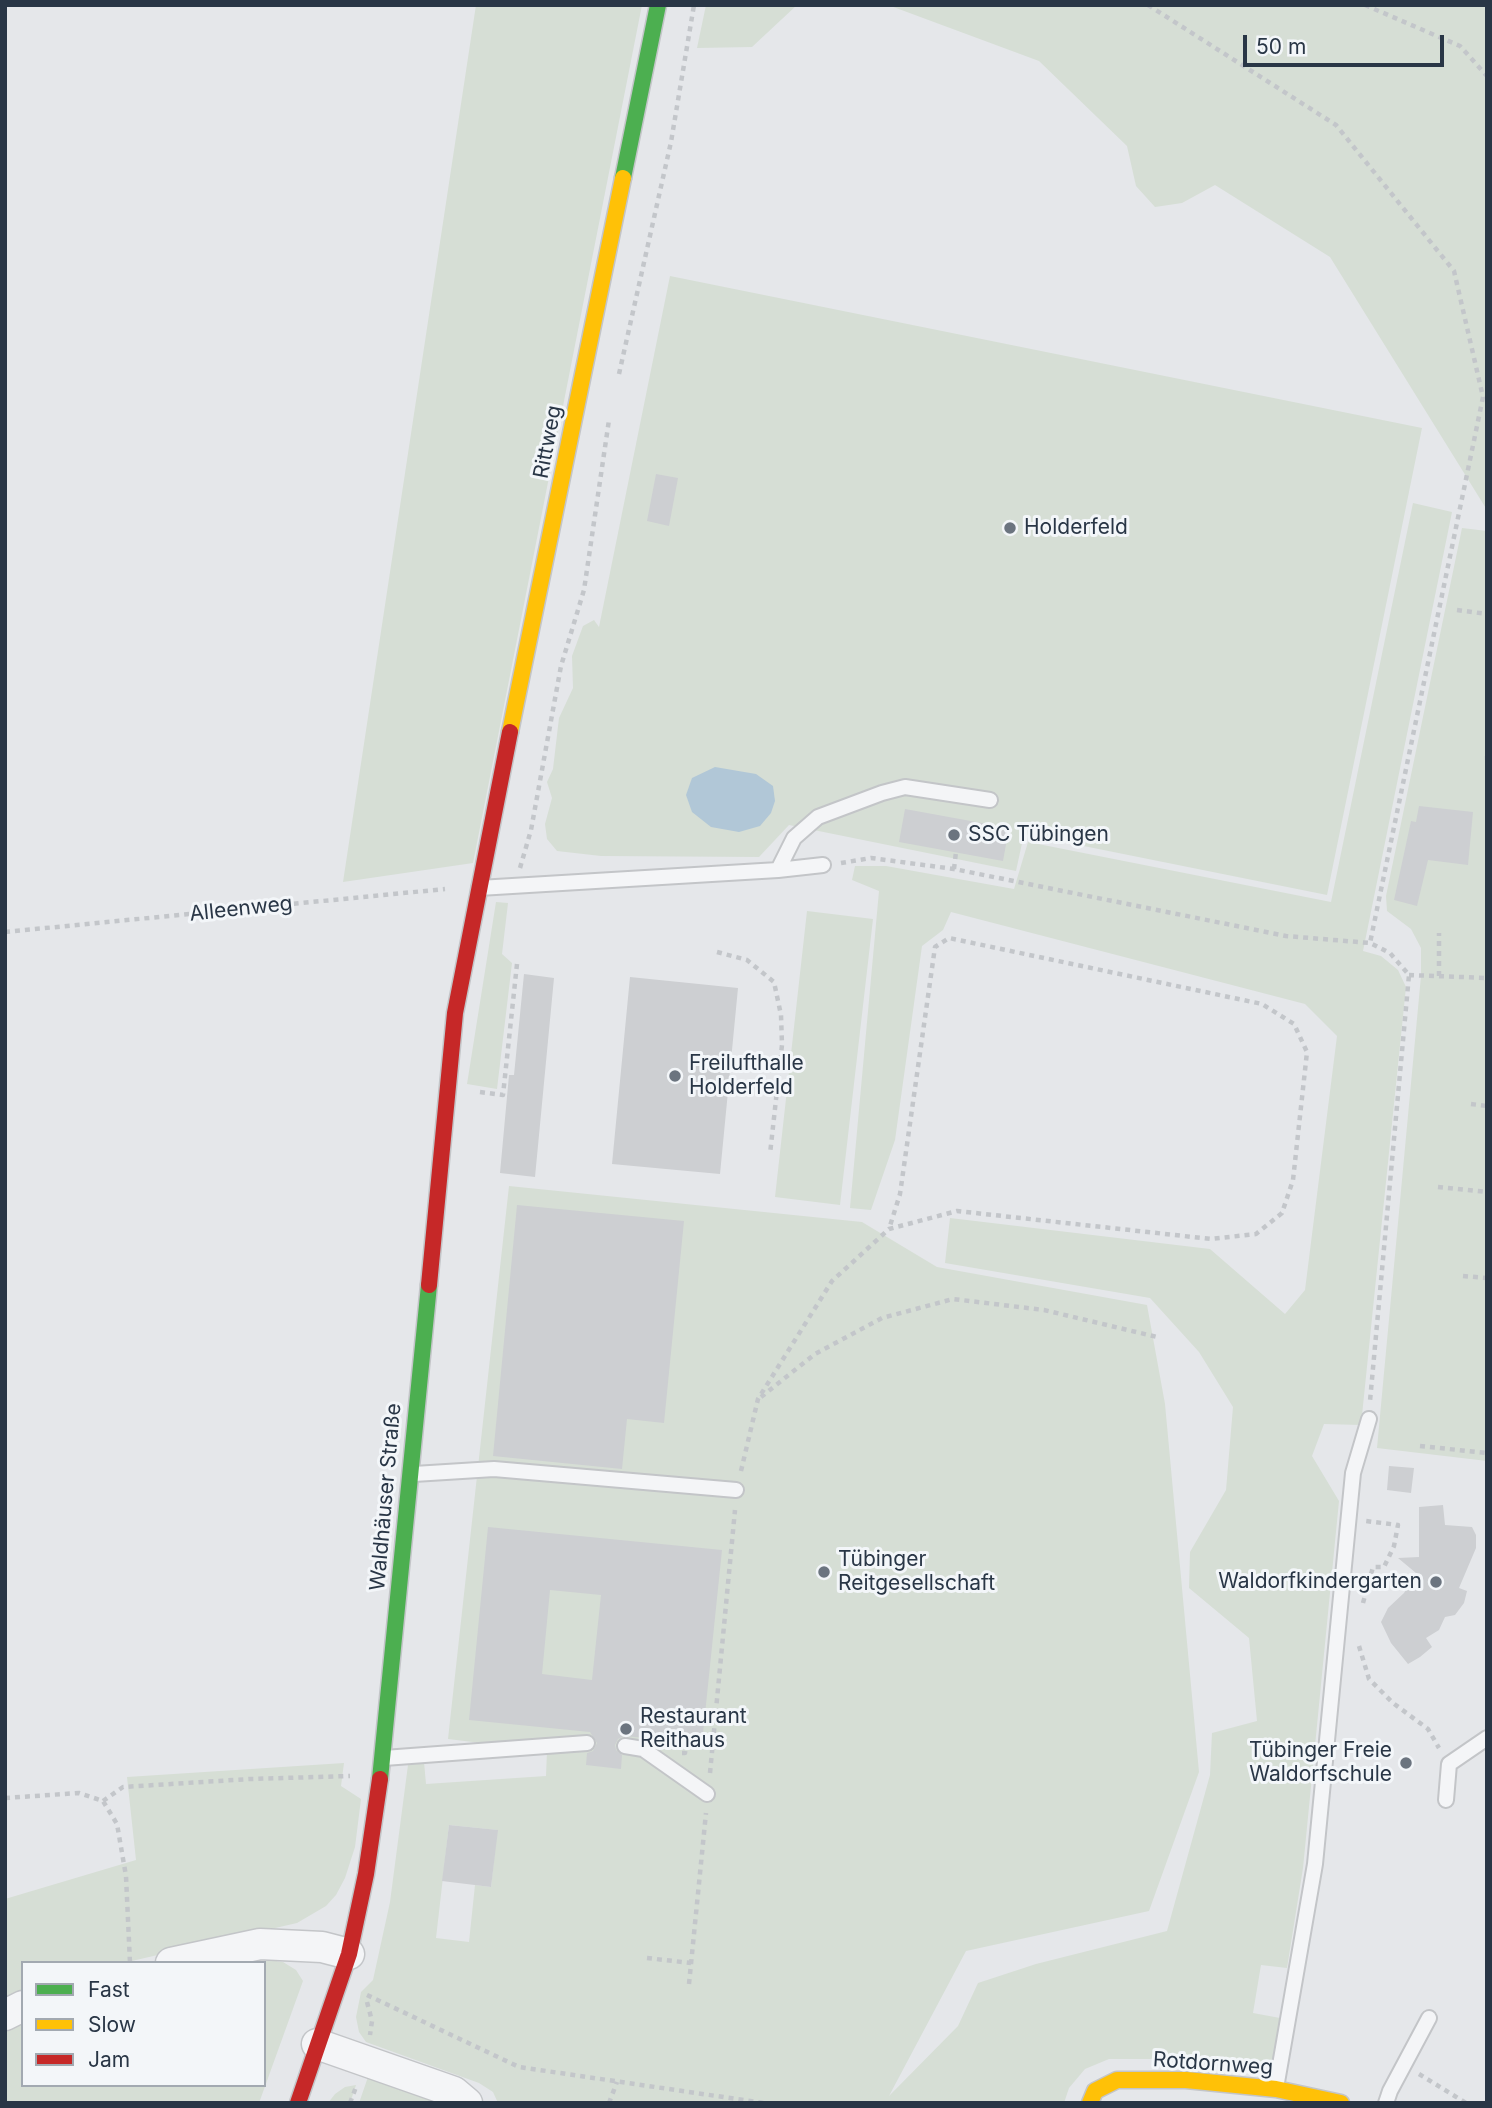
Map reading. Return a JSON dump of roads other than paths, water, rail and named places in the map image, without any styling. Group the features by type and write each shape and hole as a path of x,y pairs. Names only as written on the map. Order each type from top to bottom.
{"street":[{"name":"Rittweg","path":"478,888 658,5"},
{"name":"Waldhäuser Straße","path":"298,2103 340,1986 366,1874 383,1758 455,1013 478,888"},
{"path":"180,1961 260,1944 322,1947 349,1954"},
{"path":"5,2015 21,2007"},
{"path":"317,2044 454,2092 467,2103"},
{"name":"Rotdornweg","path":"1090,2103 1095,2091 1116,2080 1186,2080 1276,2090 1341,2103"}],"lane":[{"path":"778,870 794,838 818,817 882,793 905,787 990,800"},
{"path":"478,888 823,865"},
{"path":"1276,2090 1315,1864 1353,1473 1369,1419"},
{"path":"409,1475 494,1469 736,1490"},
{"path":"1446,1800 1449,1764 1487,1738"},
{"path":"383,1758 587,1743"},
{"path":"625,1746 643,1749 708,1794"},
{"path":"1386,2103 1429,2018"}],"water":[{"path":"715,767 756,774 773,786 775,801 771,813 760,826 739,832 711,827 692,812 686,795 692,778"}],"place":[{"name":"Holderfeld","path":"1010,528"},
{"name":"SSC Tübingen","path":"954,835"},
{"name":"Freilufthalle Holderfeld","path":"675,1076"},
{"name":"Tübinger Reitgesellschaft","path":"824,1572"},
{"name":"Waldorfkindergarten","path":"1436,1582"},
{"name":"Restaurant Reithaus","path":"626,1729"},
{"name":"Tübinger Freie Waldorfschule","path":"1406,1763"}]}
